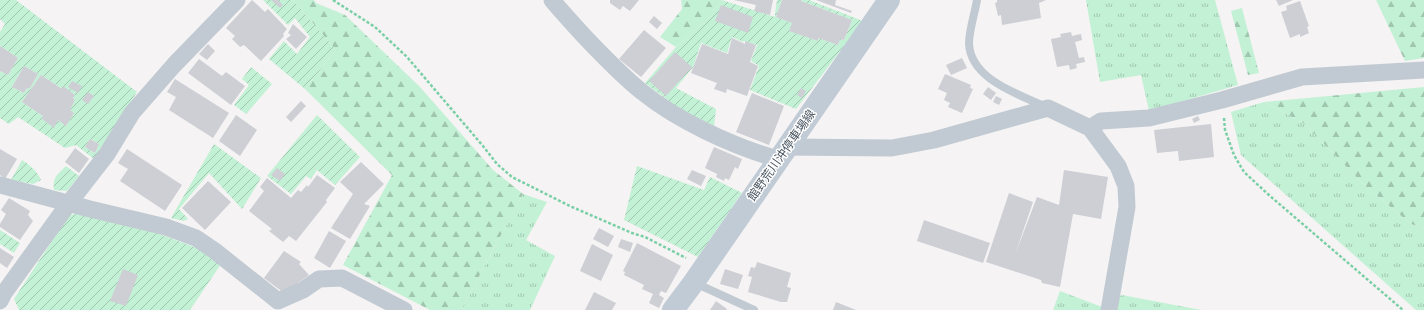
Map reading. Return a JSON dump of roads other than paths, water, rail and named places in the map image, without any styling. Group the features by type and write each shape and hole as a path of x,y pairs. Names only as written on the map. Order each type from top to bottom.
{"main road":[{"name":"館野荒川沖停車場線","path":"673,310 699,275 889,0"}],"street":[{"path":"0,301 4,293 69,203 107,154 132,113 174,65 236,0"},
{"path":"552,0 610,63 641,91 670,112 759,154 892,148 934,140 1048,108 1090,128 1118,166 1126,186 1127,207 1109,310"},
{"path":"1090,128 1101,121 1149,118 1222,100 1302,77 1424,70"},
{"path":"0,185 166,227 196,238 215,251 278,301 303,290 319,280 342,278 404,310"}],"lane":[{"path":"977,0 969,42 972,57 981,71 999,84 1048,108"},
{"path":"699,275 754,310"}]}
